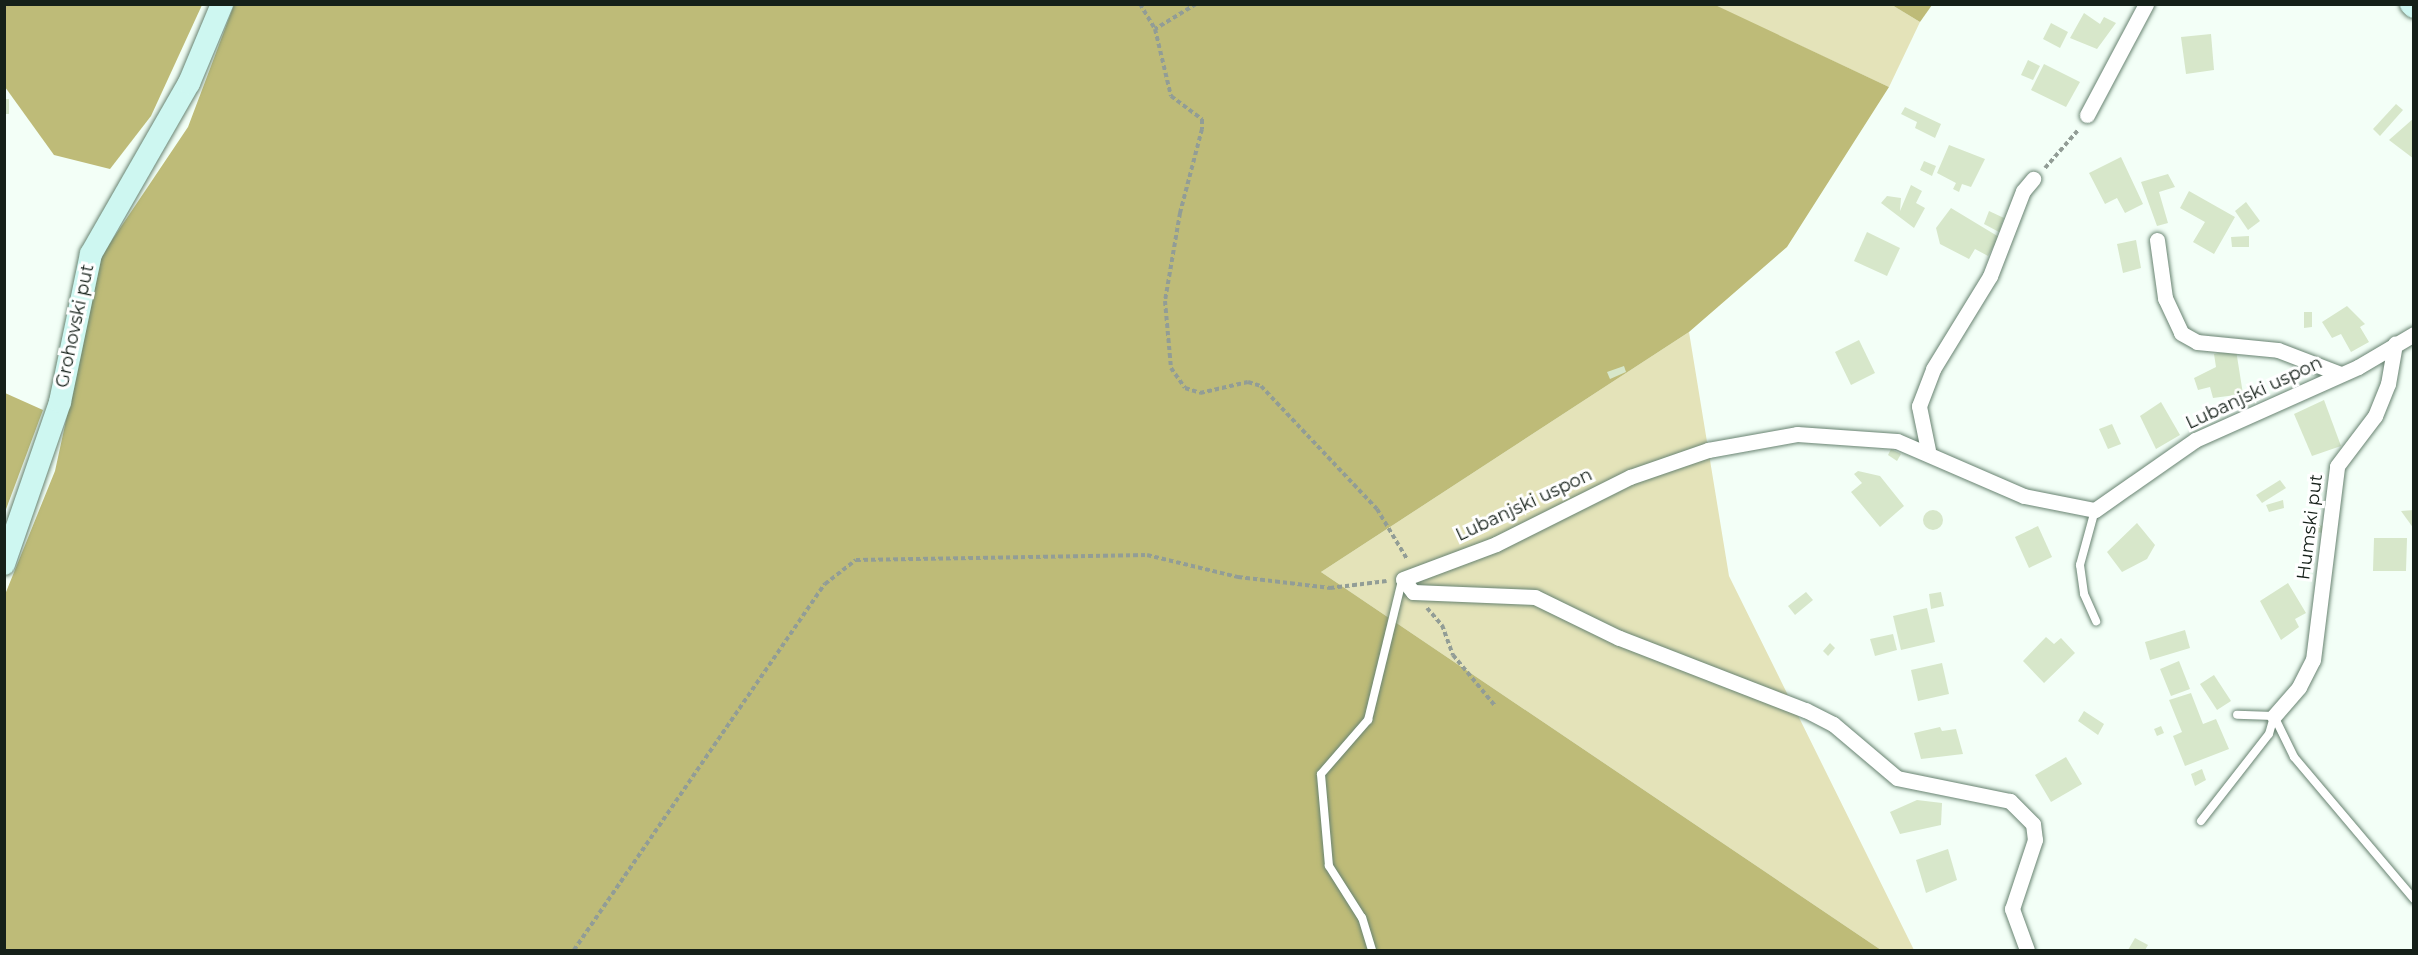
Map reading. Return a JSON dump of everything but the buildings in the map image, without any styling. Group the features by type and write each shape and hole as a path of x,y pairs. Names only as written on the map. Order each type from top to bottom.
{"main road":[{"name":"Grohovski put","path":"4,564 60,402 91,254 189,83 222,4"}],"street":[{"path":"2087,115 2146,4"},
{"path":"1928,450 1919,406 1929,378 1990,276 2023,191 2033,179"},
{"name":"Lubanjski uspon","path":"2157,240 2165,298 2181,333 2197,342 2278,350 2341,374"},
{"name":"Lubanjski uspon","path":"1402,579 1496,544 1630,477 1708,450 1797,434 1831,433 1928,450 2024,496 2096,510 2195,440 2341,374 2414,334"},
{"name":"Humski put","path":"2274,716 2299,687 2313,660 2337,466 2374,416 2388,384 2395,344"},
{"path":"1402,579 1413,592 1535,597 1619,638 1805,710 1909,782 1994,795 2010,801 2033,824 2035,840 2012,909 2027,951"}],"lane":[{"path":"2096,510 2080,565 2084,594 2096,621"},
{"path":"1372,951 1362,918 1329,866 1321,774 1368,720 1402,579"},
{"path":"2237,715 2274,716"},
{"path":"2201,821 2268,734 2274,716"},
{"path":"2274,716 2294,757 2414,899"}],"path":[{"path":"1140,4 1155,29 1171,96 1198,114 1202,129 1180,213 1166,301 1172,368 1185,388 1200,393 1248,382 1261,386 1377,509 1390,537 1417,572"},
{"path":"1155,29 1196,4"},
{"path":"2033,179 2087,115"},
{"path":"574,951 825,584 856,560 1147,555 1238,577 1330,588 1402,579"},
{"path":"1413,592 1442,625 1458,663 1496,707"}],"green space":[{"path":"1713,5 1892,5 1920,22 1889,87"},
{"path":"1689,332 1729,576 1914,950 1881,950 1321,572"}],"shaded area":[{"path":"1713,4 1889,87 1787,247 1689,332 1321,572 1881,950 5,950 4,597 55,471 102,255 188,127 234,5"},
{"path":"4,5 202,5 151,116 110,169 54,155 5,87"},
{"path":"1892,5 1932,5 1920,22"},
{"path":"4,393 43,410 5,512"}]}
